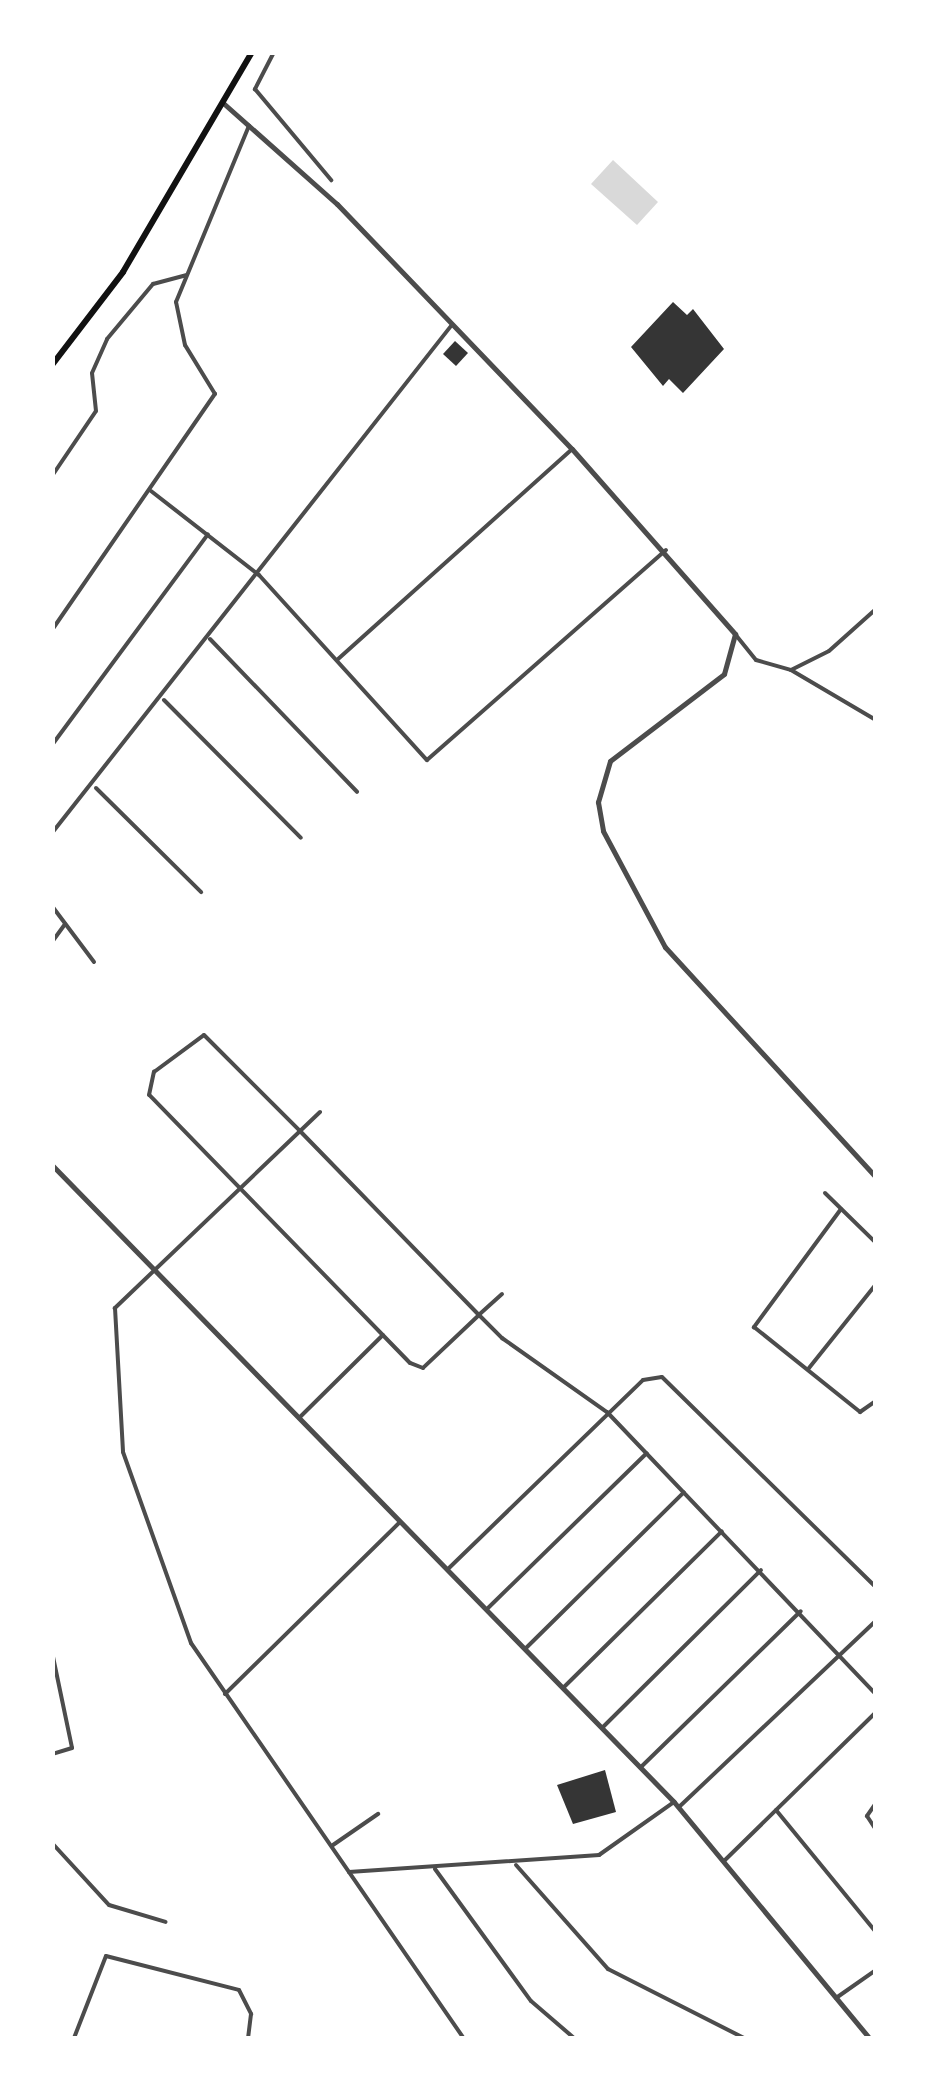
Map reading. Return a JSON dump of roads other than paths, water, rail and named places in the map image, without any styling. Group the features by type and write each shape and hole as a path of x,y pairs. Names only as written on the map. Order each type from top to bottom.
{"main road":[{"path":"52,365 102,306 252,52"}],"street":[{"path":"274,52 255,89 332,180"},
{"path":"222,102 452,325 572,449 666,550 756,660 791,670 876,720"},
{"path":"52,630 216,394 182,336 176,302 249,126"},
{"path":"52,476 96,411 92,373 107,338 153,284 186,275"},
{"path":"52,832 96,788 452,325"},
{"path":"337,660 572,449"},
{"path":"151,491 259,575 427,760 666,550"},
{"path":"52,745 208,534"},
{"path":"791,670 876,609"},
{"path":"735,634 724,674 610,761 598,802 603,831 665,947 876,1178"},
{"path":"210,639 358,792"},
{"path":"164,700 301,838"},
{"path":"96,788 201,892"},
{"path":"52,906 94,962"},
{"path":"52,942 65,924"},
{"path":"502,1294 479,1315 422,1368 383,1335 239,1189 146,1086 189,1038 204,1035 479,1315 607,1412 762,1570 876,1694"},
{"path":"320,1112 115,1308 111,1329 124,1452 174,1606 225,1694 464,2038"},
{"path":"52,1166 677,1804 869,2038"},
{"path":"825,1193 876,1243"},
{"path":"841,1209 754,1320 860,1412 876,1402"},
{"path":"809,1368 876,1284"},
{"path":"299,1418 383,1335"},
{"path":"447,1570 607,1412 643,1380 662,1378 704,1411 876,1587"},
{"path":"487,1609 647,1452"},
{"path":"525,1649 684,1492"},
{"path":"225,1694 400,1521"},
{"path":"563,1688 722,1530"},
{"path":"602,1728 762,1570"},
{"path":"640,1767 801,1611"},
{"path":"349,1872 516,1865 599,1855 677,1804 876,1621"},
{"path":"52,1652 72,1748 52,1754"},
{"path":"724,1862 876,1712"},
{"path":"876,1803 867,1816 876,1830"},
{"path":"776,1810 876,1932"},
{"path":"331,1846 378,1814"},
{"path":"52,1843 109,1905 166,1922"},
{"path":"516,1865 608,1969 744,2038"},
{"path":"434,1867 531,2002 574,2038"},
{"path":"74,2038 106,1956 239,1990 252,2014 248,2038"},
{"path":"836,1998 876,1970"}]}
